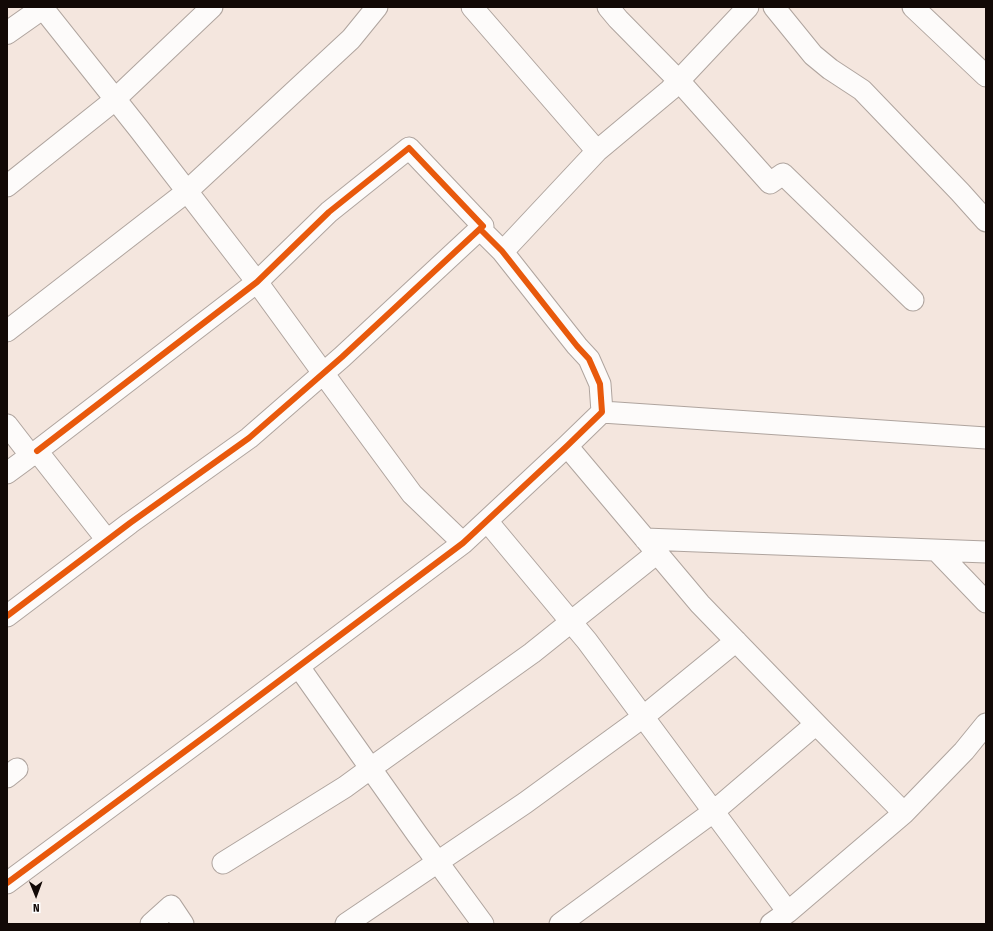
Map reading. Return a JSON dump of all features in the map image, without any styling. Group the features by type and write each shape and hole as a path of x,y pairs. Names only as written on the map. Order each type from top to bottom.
{"main road":[{"path":"7,34 43,7"}],"street":[{"path":"43,7 116,98 257,282 412,494 463,543"},
{"path":"7,186 116,98 212,7"},
{"path":"7,331 187,191 351,39 377,7"},
{"path":"472,7 597,151"},
{"path":"608,7 678,81 770,183 783,174 913,300"},
{"path":"502,251 597,151 670,90 748,7"},
{"path":"774,7 813,55 862,90 986,221"},
{"path":"913,7 986,76"},
{"path":"7,473 257,282 329,212 409,148 483,226 323,374 249,438 130,523 7,616"},
{"path":"480,229 502,251 589,359 600,384 602,412"},
{"path":"7,883 463,543 602,412 986,438"},
{"path":"7,425 34,453 107,540"},
{"path":"567,446 700,604 904,813"},
{"path":"487,521 587,641 788,912"},
{"path":"223,863 345,787 532,653 571,622 651,546 986,552"},
{"path":"937,551 986,602"},
{"path":"346,924 525,803 643,717 736,641"},
{"path":"298,667 483,924"},
{"path":"560,924 713,812 816,724"},
{"path":"771,924 788,912 904,813 964,751 986,724"},
{"path":"151,924 172,906 183,924"}],"cycle path":[{"path":"7,616 130,523 249,438 342,357 483,226 409,148 329,212 257,282 37,451"},
{"path":"7,883 463,543 602,412 600,384 589,359 502,251 480,229"}]}
